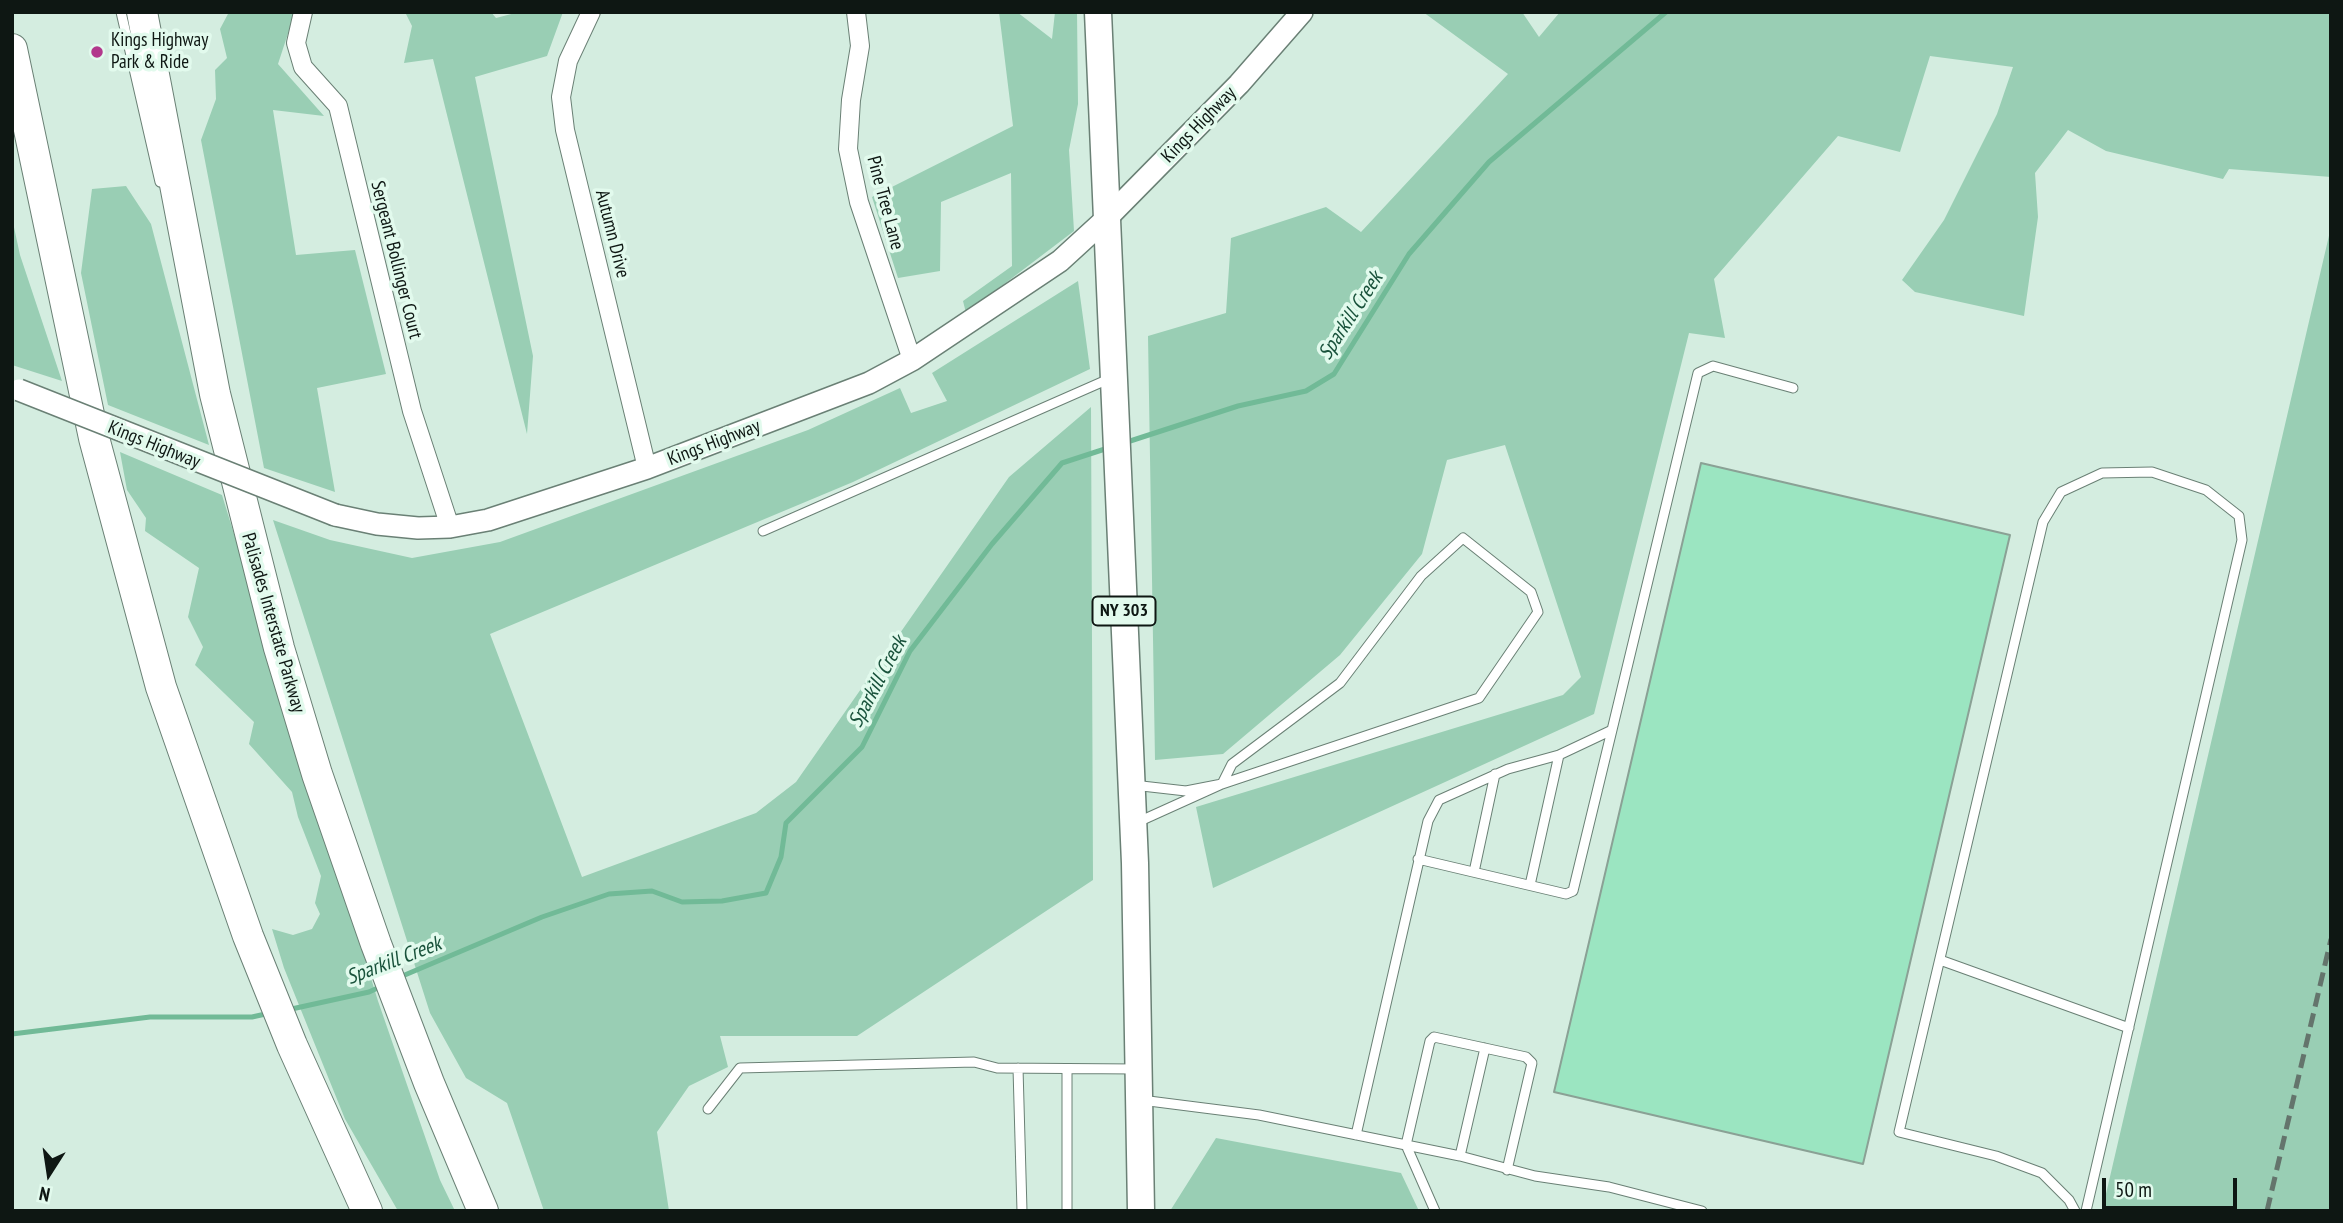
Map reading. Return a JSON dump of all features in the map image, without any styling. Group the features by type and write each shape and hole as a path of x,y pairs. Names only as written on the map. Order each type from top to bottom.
{"highway":[{"name":"Palisades Interstate Parkway","path":"142,12 215,394 245,522 283,661 321,787 376,944 483,1211"},
{"path":"12,49 79,368 125,560 181,750 263,975 367,1211"}],"main road":[{"name":"NY 303","path":"1098,12 1133,824 1141,1211"}],"street":[{"name":"Sergeant Bollinger Court","path":"303,12 296,43 303,67 338,106 409,399 450,527"},
{"name":"Autumn Drive","path":"591,12 568,61 561,97 565,130 647,468"},
{"name":"Pine Tree Lane","path":"856,12 860,46 851,100 848,149 859,202 912,360"},
{"name":"Kings Highway","path":"15,388 335,515 391,526 450,527 514,513 647,468 869,383 912,360 1060,261 1107,218 1239,84 1302,12"}],"lane":[{"path":"121,12 164,199"},
{"path":"171,225 215,394"},
{"path":"1418,859 1566,894 1577,885 1698,373 1713,366 1793,388"},
{"path":"763,531 1114,377"},
{"path":"2075,1211 2069,1200 2042,1173 1996,1156 1899,1132 2043,522 2061,492 2102,473 2152,472 2206,490 2239,516 2242,540 2086,1211"},
{"path":"1133,824 1222,784 1479,698 1538,612 1531,592 1462,538 1421,576 1340,683 1232,764 1222,784"},
{"path":"1356,1135 1427,821 1440,800 1495,774 1559,755 1612,730"},
{"path":"1530,886 1559,755"},
{"path":"1474,872 1495,774"},
{"path":"1131,785 1185,792 1222,784"},
{"path":"1940,960 2129,1028"},
{"path":"1435,1211 1406,1145 1430,1041 1434,1037 1526,1057 1532,1063 1507,1170"},
{"path":"1460,1156 1485,1048"},
{"path":"708,1109 740,1068 974,1062 997,1068 1139,1069"},
{"path":"1018,1068 1022,1211"},
{"path":"1067,1069 1067,1211"},
{"path":"1139,1100 1259,1115 1460,1156 1507,1170 1609,1188 1702,1211"}],"green space":[{"path":"229,12 295,12 278,64 324,116 273,110 296,255 355,250 386,374 317,388 335,492 264,468 201,140 216,99 215,70 227,58 220,29"},
{"path":"405,12 491,12 496,18 519,12 563,12 547,56 475,77 533,356 527,434 433,59 404,63 412,26"},
{"path":"999,12 1017,12 1052,39 1055,12 1077,12 1078,104 1069,150 1074,231 966,313 963,301 1012,266 1011,173 941,202 940,271 898,278 872,197 1013,126"},
{"path":"1423,12 1522,12 1539,37 1560,12 2331,12 2331,177 2229,169 2223,179 2106,151 2068,130 2035,173 2038,217 2024,316 1915,292 1902,280 1944,220 1997,114 2013,67 1930,56 1900,152 1838,136 1714,279 1725,338 1689,333 1594,714 1213,888 1196,807 1563,695 1581,677 1505,445 1447,460 1422,554 1340,655 1223,754 1155,760 1148,336 1226,313 1231,238 1326,207 1361,232 1508,74"},
{"path":"126,186 151,224 209,445 108,405 81,273 92,189"},
{"path":"12,218 20,255 62,381 12,365"},
{"path":"2331,227 2331,1211 2102,1211"},
{"path":"1078,281 1090,369 853,482 490,634 582,877 756,813 796,782 1009,477 1091,407 1093,880 857,1036 720,1036 728,1067 689,1086 657,1132 669,1211 544,1211 507,1103 466,1078 430,1013 273,520 330,540 412,558 500,542 808,430 900,388 911,413 947,401 932,373"},
{"path":"120,452 222,495 378,1001 440,1180 455,1211 398,1211 345,1119 284,968 272,929 293,935 312,929 320,914 315,903 321,876 298,817 292,792 249,744 254,722 195,665 203,647 188,617 199,568 145,531 146,518 127,490"},
{"path":"1216,1138 1401,1173 1419,1211 1170,1211"}],"building":[{"path":"1701,463 2010,535 1863,1164 1554,1092"}],"waterway":[{"name":"Sparkill Creek","path":"1124,443 1238,406 1306,391 1334,374 1409,254 1489,162 1666,12"},
{"name":"Sparkill Creek","path":"400,977 542,917 609,894 652,891 682,902 722,901 766,893 781,857 786,823 862,747 910,651 992,544 1062,463 1108,448"},
{"name":"Sparkill Creek","path":"287,1010 369,992 382,986"},
{"name":"Sparkill Creek","path":"12,1034 150,1017 252,1017 270,1013"}],"railway":[{"path":"2267,1211 2331,939"}],"place":[{"name":"Kings Highway Park & Ride","path":"97,52"}]}
